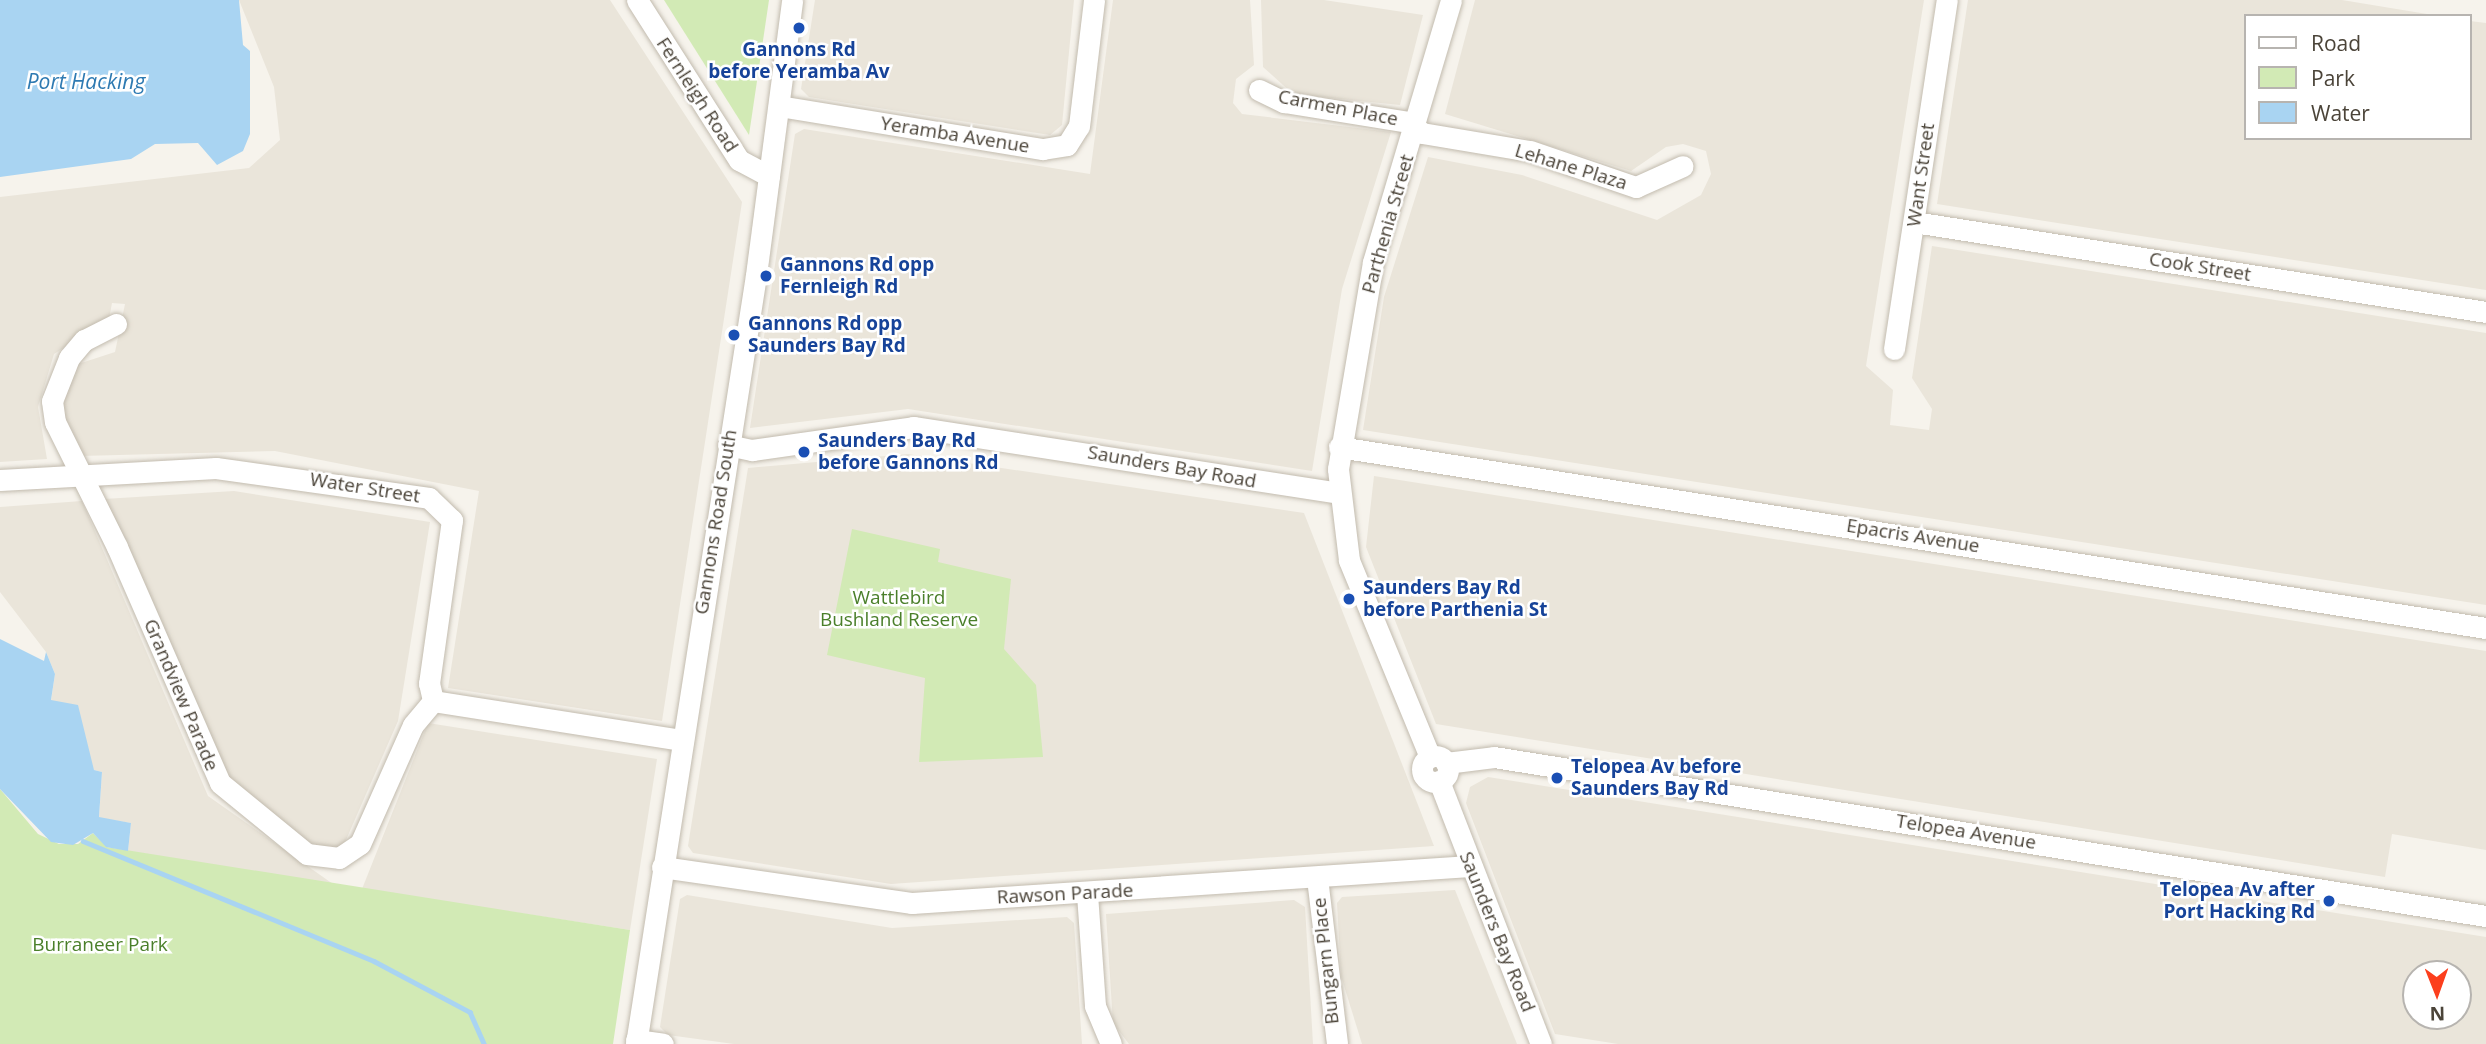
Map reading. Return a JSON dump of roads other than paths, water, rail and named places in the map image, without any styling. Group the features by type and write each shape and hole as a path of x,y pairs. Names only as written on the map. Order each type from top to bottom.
{"street":[{"name":"Fernleigh Road","path":"637,0 739,160 769,176"},
{"name":"Gannons Road South","path":"636,1042 769,176 792,0"},
{"name":"Yeramba Avenue","path":"779,106 1043,149 1067,145 1079,126 1094,0"},
{"name":"Parthenia Street","path":"1339,494 1339,447 1373,262 1417,127 1451,0"},
{"name":"Want Street","path":"1894,349 1947,0"},
{"name":"Carmen Place","path":"1259,90 1284,102 1417,127"},
{"name":"Lehane Plaza","path":"1417,127 1422,133 1530,151 1636,187 1683,166"},
{"name":"Cook Street","path":"1914,222 2486,313"},
{"name":"Grandview Parade","path":"116,324 84,340 57,378 52,401 55,422 84,477 216,776 307,854 339,858 360,844 413,725 433,701"},
{"name":"Saunders Bay Road","path":"728,445 752,450 913,427 1339,494 1344,540 1363,604 1438,767 1470,866 1541,1044"},
{"name":"Epacris Avenue","path":"1339,447 2486,628"},
{"name":"Water Street","path":"0,480 242,470 429,498 444,507 452,520 429,683 433,701"},
{"path":"433,701 682,740"},
{"name":"Telopea Avenue","path":"1438,767 1494,757 2486,916"},
{"name":"Rawson Parade","path":"662,867 888,902 1087,894 1470,866"},
{"name":"Bungarn Place","path":"1317,878 1337,1044"},
{"path":"1087,894 1095,1006 1111,1044"},
{"path":"636,1042 663,1044"}],"water":[{"name":"Port Hacking","path":"0,0 239,0 243,45 250,51 250,134 243,151 217,165 198,143 155,144 131,159 0,177"},
{"path":"0,639 44,661 46,652 55,674 51,700 78,705 94,770 102,772 99,817 131,823 128,851 106,847 93,833 73,845 51,842 0,789"}],"waterway":[{"path":"83,841 374,961 470,1012 484,1044"}],"place":[{"name":"Gannons Rd before Yeramba Av","path":"799,28"},
{"name":"Gannons Rd opp Fernleigh Rd","path":"766,276"},
{"name":"Gannons Rd opp Saunders Bay Rd","path":"734,335"},
{"name":"Saunders Bay Rd before Gannons Rd","path":"804,452"},
{"name":"Saunders Bay Rd before Parthenia St","path":"1349,599"},
{"name":"Telopea Av before Saunders Bay Rd","path":"1557,778"},
{"name":"Telopea Av after Port Hacking Rd","path":"2329,901"}],"park label":[{"name":"Wattlebird Bushland Reserve","path":"899,609"},
{"name":"Burraneer Park","path":"100,945"}]}
